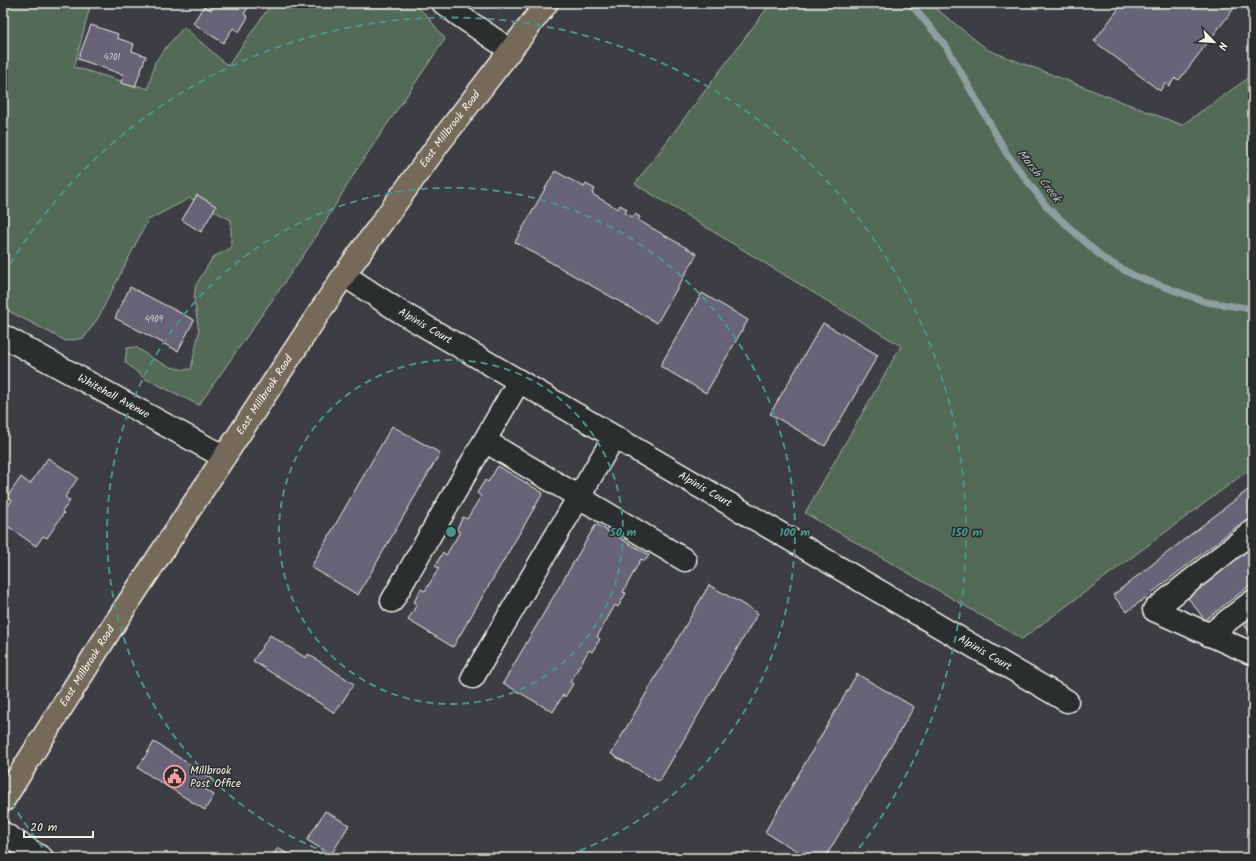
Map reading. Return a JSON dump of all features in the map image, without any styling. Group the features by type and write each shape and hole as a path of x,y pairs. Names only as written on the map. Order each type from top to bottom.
{"main road":[{"name":"East Millbrook Road","path":"3,801 109,632 344,275 440,142 547,3"}],"street":[{"path":"443,3 510,50"},
{"name":"Alpinis Court","path":"344,275 399,311 1067,701"},
{"name":"Whitehall Avenue","path":"3,336 224,457"},
{"path":"392,600 519,381"},
{"path":"473,677 614,437"},
{"path":"485,441 685,560"},
{"path":"1253,531 1154,610 1253,654"},
{"path":"1210,635 1253,601"},
{"path":"3,833 42,858"}],"green space":[{"path":"3,3 91,3 74,67 148,89 155,62 184,27 228,66 272,3 414,3 427,16 445,39 357,169 316,237 199,405 144,378 125,362 127,348 136,347 148,356 169,366 191,369 199,332 194,298 196,285 213,257 231,248 231,220 190,198 148,220 98,318 84,338 66,341 3,308"},
{"path":"771,3 929,3 988,50 1182,125 1247,79 1253,3 1253,467 1022,639 805,513 901,346 635,184"}],"building":[{"path":"216,3 251,3 244,14 248,17 239,32 233,28 223,43 193,23 204,6 211,10"},
{"path":"1123,3 1238,3 1179,80 1175,78 1169,86 1165,83 1160,91 1094,41"},
{"path":"91,25 118,34 117,38 134,44 132,51 146,56 135,87 121,83 124,75 78,59"},
{"path":"555,171 584,187 586,184 595,189 592,194 618,209 620,205 627,209 625,213 633,217 635,214 640,217 638,220 697,254 657,323 515,242"},
{"path":"197,195 216,206 201,232 182,220"},
{"path":"130,287 194,320 178,351 115,318"},
{"path":"702,293 748,320 706,393 660,366"},
{"path":"823,323 878,355 825,446 770,414"},
{"path":"392,426 440,453 358,595 311,567"},
{"path":"48,458 78,478 65,497 70,501 62,512 64,513 47,538 43,536 36,546 3,523 3,513 12,500 7,497 21,477 30,484"},
{"path":"498,466 543,493 453,647 408,620 417,604 414,602 421,589 425,591 439,568 435,566 443,552 446,555 460,532 456,530 463,517 467,519 481,496 477,493 485,480 488,482"},
{"path":"1253,486 1253,514 1127,612 1113,595"},
{"path":"596,524 649,555 645,561 641,559 623,592 626,593 618,607 615,605 597,637 600,639 592,652 589,650 570,682 573,684 565,697 563,695 553,712 503,683"},
{"path":"1253,541 1253,583 1205,620 1185,594"},
{"path":"709,585 758,613 659,782 611,754"},
{"path":"1253,611 1253,636 1241,621"},
{"path":"270,635 306,658 308,654 354,684 335,713 253,661"},
{"path":"857,674 914,707 825,858 809,858 765,832"},
{"path":"154,742 213,779 206,790 214,795 205,810 138,768"},
{"path":"325,811 349,825 331,855 307,840"},
{"path":"278,848 294,858 271,858"}],"waterway":[{"name":"Marsh Creek","path":"910,3 946,46 1007,154 1047,207 1104,259 1135,276 1206,302 1253,309"}],"place":[{"name":"Millbrook Post Office","path":"175,777"}]}
